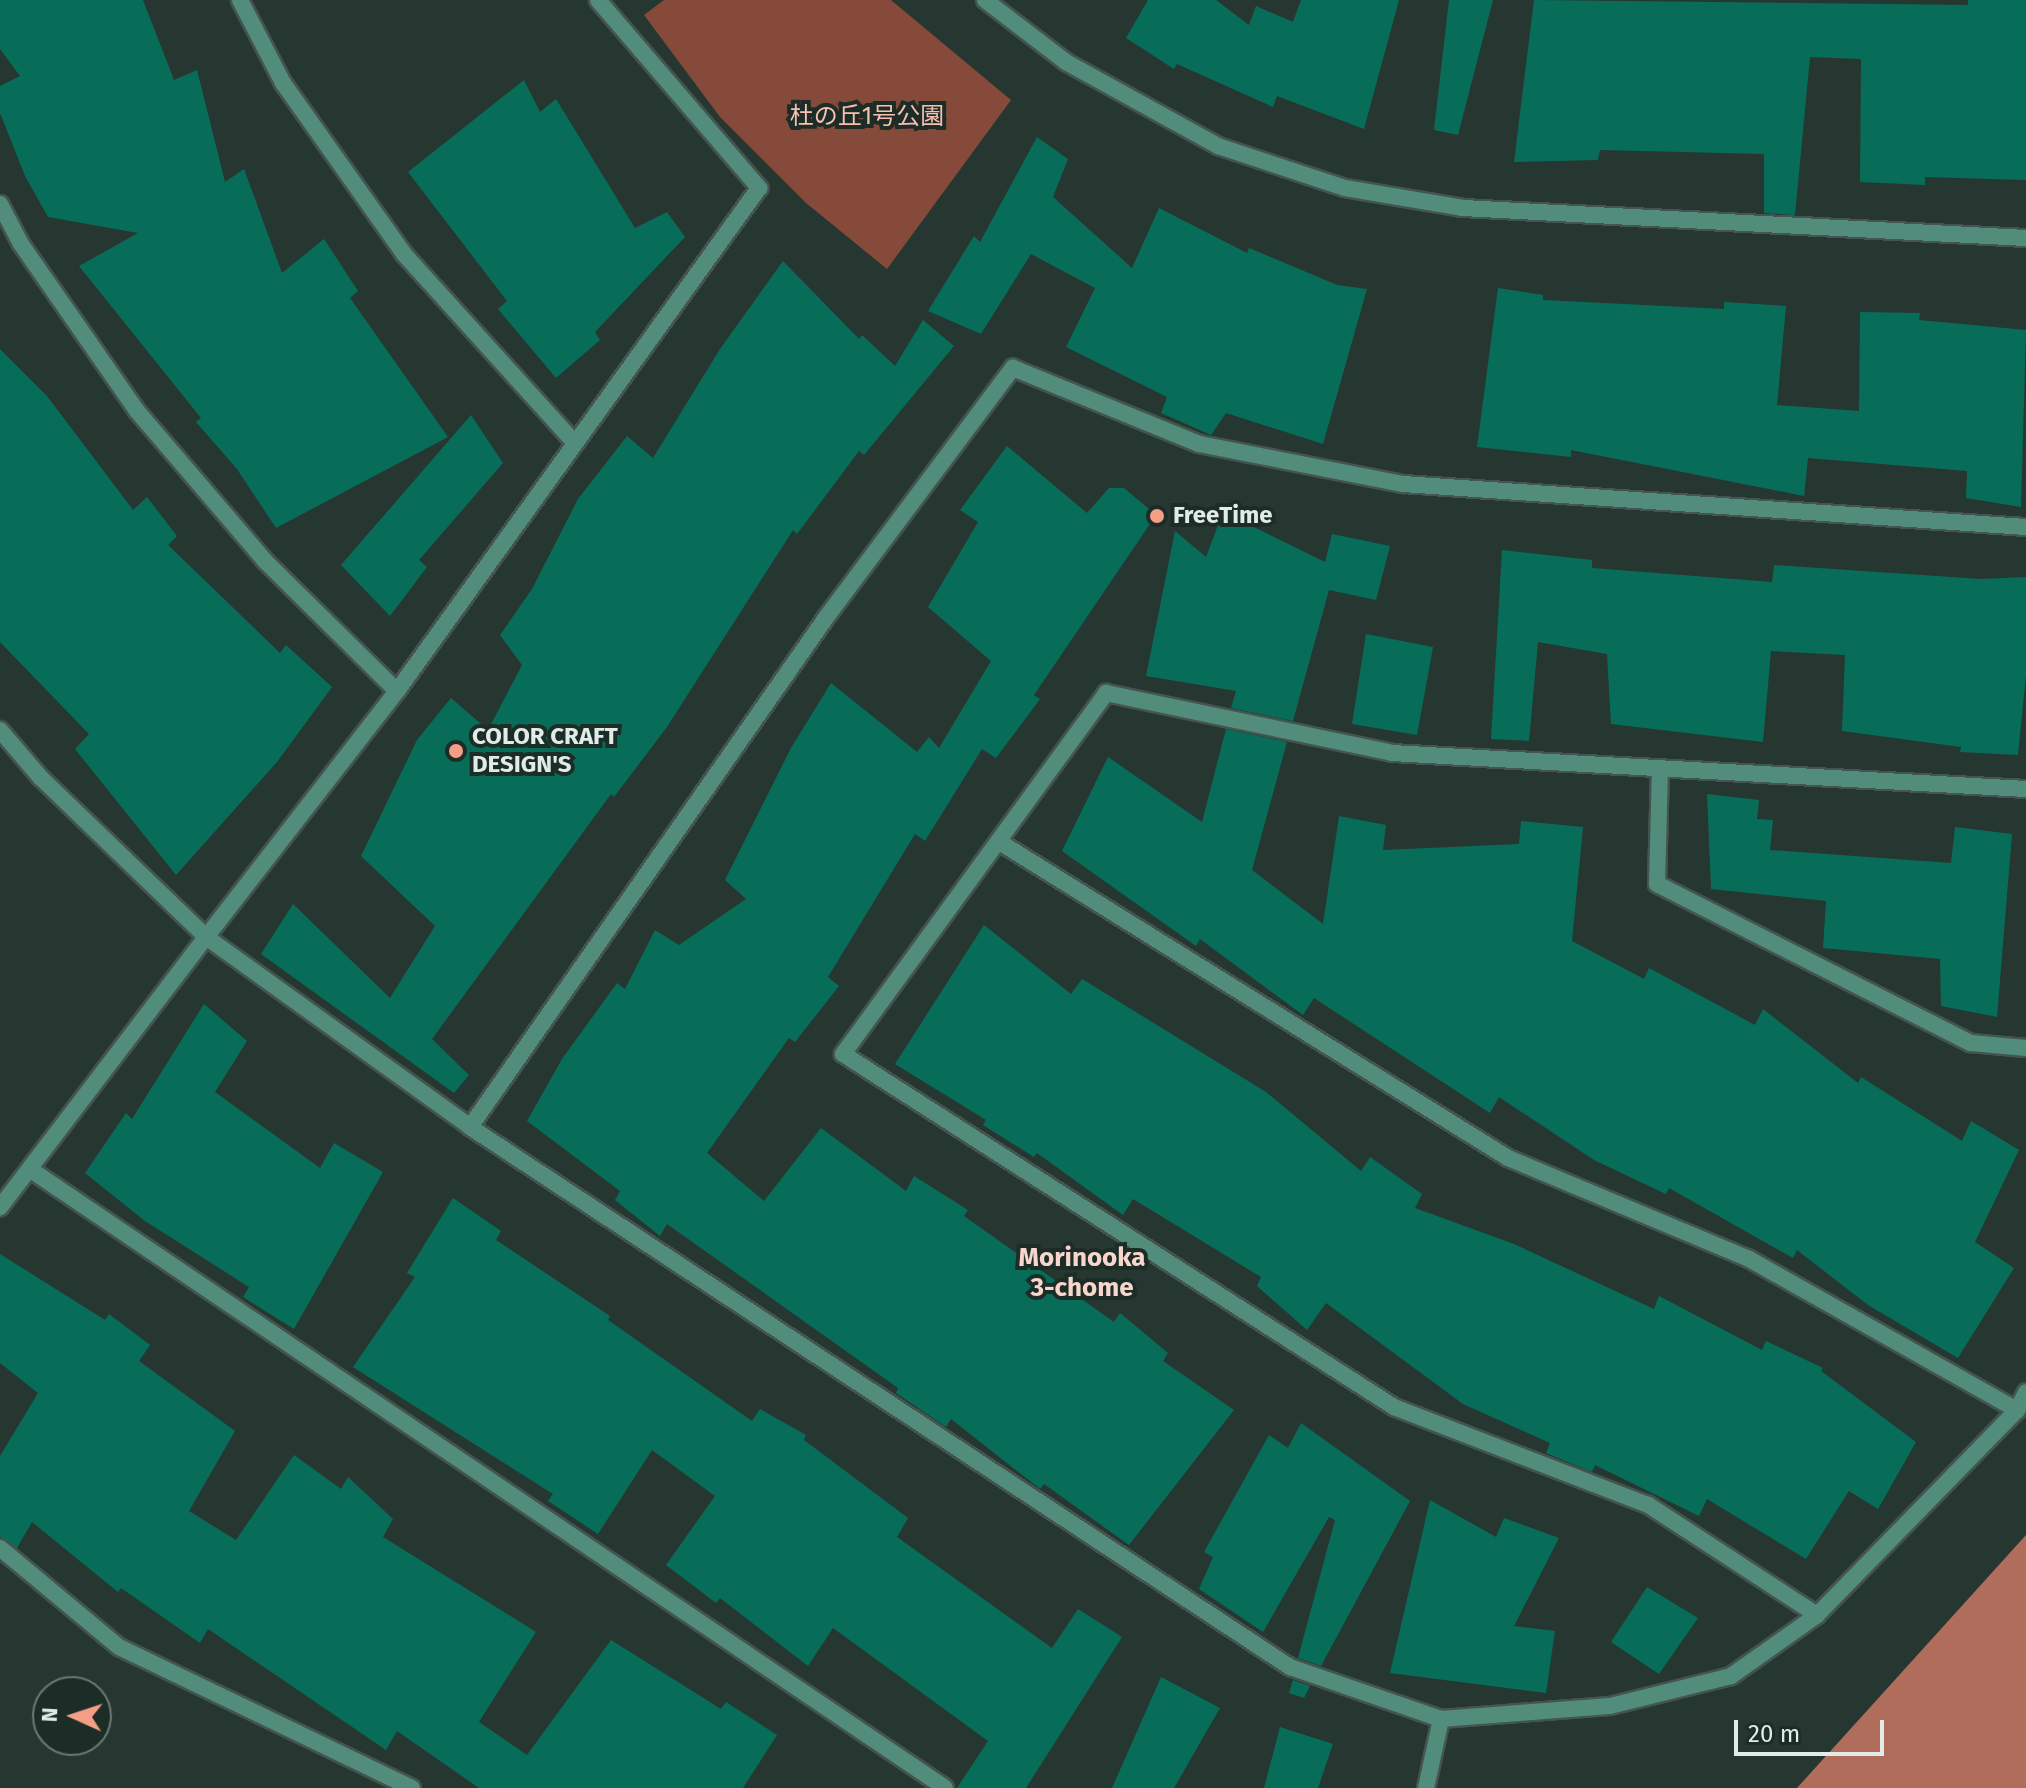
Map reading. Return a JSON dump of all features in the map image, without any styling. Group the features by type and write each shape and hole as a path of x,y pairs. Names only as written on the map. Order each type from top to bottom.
{"street":[{"path":"240,0 283,83 404,254 574,442"},
{"path":"0,1207 397,691 759,188 598,0"},
{"path":"985,0 1066,62 1218,146 1345,188 1463,208 2026,238"},
{"path":"0,204 21,244 137,411 265,561 397,691"},
{"path":"470,1127 825,619 1013,368 1199,444 1403,484 2026,527"},
{"path":"1817,1615 1648,1505 1394,1407 843,1054 1001,843 1106,693 1392,753 2026,789"},
{"path":"0,730 40,777 206,937 470,1127 1290,1667 1441,1719 1610,1706 1731,1676 1817,1615 2017,1410 2026,1392"},
{"path":"1660,769 1657,884 1971,1043 2026,1048"},
{"path":"1001,843 1508,1158 1749,1259 2017,1410"},
{"path":"31,1170 945,1788"},
{"path":"0,1548 119,1647 412,1788"},
{"path":"1426,1788 1441,1719"}],"green space":[{"name":"杜の丘1号公園","path":"664,0 891,0 1011,100 887,269 806,203 720,117 644,15"}],"shaded area":[{"path":"2026,1535 2026,1788 1797,1788"}],"building":[{"path":"0,0 143,0 174,80 197,70 225,182 244,169 282,273 324,239 358,291 350,298 448,437 276,528 237,469 196,422 201,418 79,266 138,233 48,217 25,176 0,113 0,86 20,76 0,49"},
{"path":"1148,0 1216,0 1249,25 1256,6 1293,22 1301,0 1399,0 1364,129 1277,96 1273,107 1177,64 1174,69 1126,38"},
{"path":"1449,0 1493,0 1458,135 1434,130"},
{"path":"1534,0 1968,5 1968,0 2026,0 2026,180 1925,177 1925,185 1860,182 1861,59 1810,57 1795,215 1764,213 1764,154 1600,150 1598,160 1514,162"},
{"path":"524,80 540,112 556,99 635,228 667,212 685,237 595,332 600,340 556,378 498,309 507,301 408,172"},
{"path":"1037,137 1068,159 1053,197 1132,268 1159,208 1247,253 1249,248 1337,285 1367,289 1323,444 1226,413 1211,435 1161,413 1167,397 1066,347 1095,288 1031,254 981,334 928,311 974,236 980,242"},
{"path":"783,261 859,339 862,335 895,366 923,320 954,346 864,455 859,451 797,534 793,530 667,727 614,797 611,794 432,1039 469,1075 454,1093 261,954 293,904 390,998 435,926 361,856 417,740 451,698 488,730 522,665 500,635 532,589 578,499 627,436 653,458 720,349"},
{"path":"1498,288 1543,295 1543,300 1724,309 1724,302 1786,306 1777,405 1859,411 1860,312 1920,313 1919,320 2026,330 2021,507 1966,498 1967,471 1808,458 1804,496 1571,450 1571,457 1477,447"},
{"path":"0,349 47,396 133,510 147,497 177,536 168,545 280,653 286,645 332,687 277,762 176,875 75,749 89,734 0,642"},
{"path":"471,415 503,463 419,560 427,567 390,616 341,565"},
{"path":"1007,446 1087,513 1109,488 1124,488 1156,515 1034,695 1040,699 996,758 982,749 925,841 915,834 828,977 839,986 795,1042 789,1038 707,1153 764,1201 821,1128 906,1191 914,1176 968,1210 964,1216 1114,1322 1120,1313 1168,1353 1163,1361 1234,1410 1129,1545 1044,1484 1040,1489 951,1419 946,1427 896,1393 898,1388 667,1224 660,1236 615,1200 620,1191 527,1121 562,1059 617,983 625,989 655,930 679,945 746,899 725,880 791,748 831,683 917,752 929,737 939,748 991,661 928,607 978,522 960,510"},
{"path":"1223,512 1325,562 1332,534 1390,546 1376,600 1329,590 1293,721 1231,708 1236,691 1146,676 1175,531 1206,557"},
{"path":"1502,550 1592,560 1592,568 1772,582 1774,565 1981,579 2026,577 2026,675 2018,755 1960,752 1961,747 1842,731 1845,655 1771,651 1763,742 1611,724 1607,654 1538,642 1529,741 1491,739"},
{"path":"1366,634 1433,647 1417,735 1352,724"},
{"path":"1226,729 1287,742 1252,870 1323,924 1339,816 1386,825 1383,850 1519,844 1521,821 1583,827 1572,941 1644,979 1649,968 1755,1025 1763,1009 1858,1083 1861,1077 1962,1141 1971,1121 2019,1150 1975,1242 2014,1268 1958,1358 1868,1305 1797,1250 1793,1258 1669,1188 1666,1194 1594,1160 1499,1097 1490,1113 1314,998 1303,1015 1200,939 1196,946 1062,851 1108,757 1202,822"},
{"path":"1707,794 1759,800 1757,819 1773,820 1770,850 1951,863 1955,827 2012,834 1997,1017 1941,1006 1940,959 1823,948 1826,901 1711,889"},
{"path":"984,925 1071,994 1082,979 1266,1092 1361,1171 1370,1157 1422,1194 1415,1208 1514,1244 1654,1309 1659,1296 1762,1350 1766,1341 1823,1368 1821,1371 1916,1442 1878,1509 1849,1491 1806,1559 1707,1499 1699,1516 1595,1465 1592,1472 1546,1453 1550,1443 1463,1404 1326,1303 1307,1330 1257,1286 1261,1277 1133,1199 1123,1215 1037,1153 1034,1157 983,1125 986,1120 895,1064"},
{"path":"204,1004 247,1041 215,1092 320,1168 334,1143 383,1172 294,1329 243,1297 249,1287 145,1221 85,1173 126,1113 132,1119"},
{"path":"453,1198 501,1231 496,1240 610,1316 608,1320 752,1421 760,1409 806,1435 804,1440 908,1518 897,1537 1052,1648 1078,1609 1122,1637 1026,1788 957,1788 988,1741 833,1628 808,1666 720,1598 716,1603 666,1565 715,1496 652,1450 598,1534 548,1501 553,1494 353,1367 415,1277 407,1273"},
{"path":"0,1254 105,1320 109,1314 150,1345 139,1361 235,1431 189,1511 236,1540 294,1455 341,1489 348,1477 393,1519 383,1537 536,1632 479,1722 527,1755 611,1640 721,1709 726,1702 777,1735 743,1788 479,1788 397,1731 386,1750 208,1629 200,1643 121,1588 118,1592 32,1522 17,1548 0,1537 0,1456 38,1393 0,1363"},
{"path":"1301,1423 1410,1501 1321,1666 1298,1658 1335,1520 1329,1517 1263,1632 1199,1589 1213,1557 1204,1552 1269,1435 1288,1448"},
{"path":"1430,1500 1496,1537 1504,1518 1559,1538 1514,1626 1555,1631 1546,1693 1390,1673"},
{"path":"1647,1587 1698,1618 1659,1674 1611,1642"},
{"path":"1161,1677 1220,1708 1174,1788 1112,1788"},
{"path":"1293,1680 1310,1686 1304,1698 1289,1693"},
{"path":"1280,1727 1333,1744 1318,1788 1264,1788"}],"place":[{"name":"FreeTime","path":"1157,516"},
{"name":"COLOR CRAFT DESIGN'S","path":"456,751"}],"district":[{"name":"Morinooka 3-chome","path":"1082,1273"}]}
